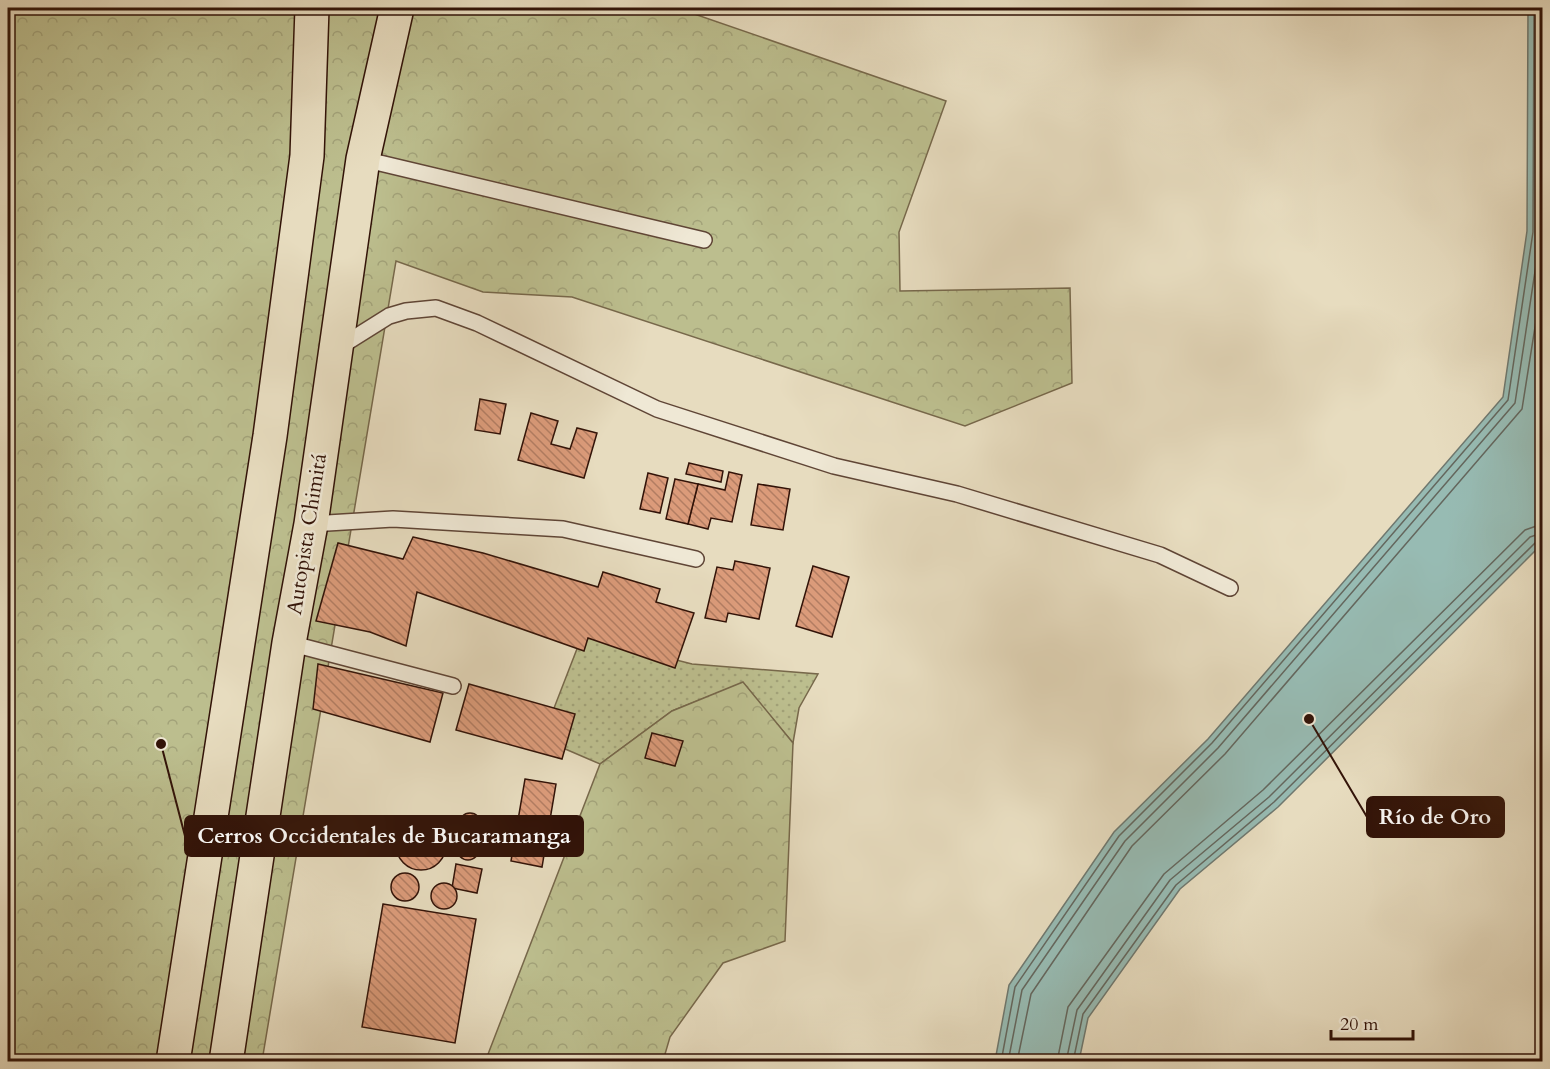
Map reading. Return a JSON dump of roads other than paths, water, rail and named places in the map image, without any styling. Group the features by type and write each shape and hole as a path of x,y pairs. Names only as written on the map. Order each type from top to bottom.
{"highway":[{"path":"173,1062 270,436 306,167 312,8"},
{"name":"Autopista Chimitá","path":"226,1062 289,643 311,524 363,159 397,8"}],"lane":[{"path":"363,159 704,240"},
{"path":"335,350 389,316 406,311 436,308 477,323 657,409 834,466 957,494 1160,555 1230,588"},
{"path":"311,524 393,519 563,529 696,559"},
{"path":"289,643 453,686"}],"water":[{"path":"1528,8 1542,8 1542,544 1278,807 1180,889 1088,1018 1079,1061 995,1061 1009,985 1114,832 1208,739 1503,397 1527,231"}],"place":[{"name":"Río de Oro","path":"1309,719"},
{"name":"Cerros Occidentales de Bucaramanga","path":"161,744"}]}
